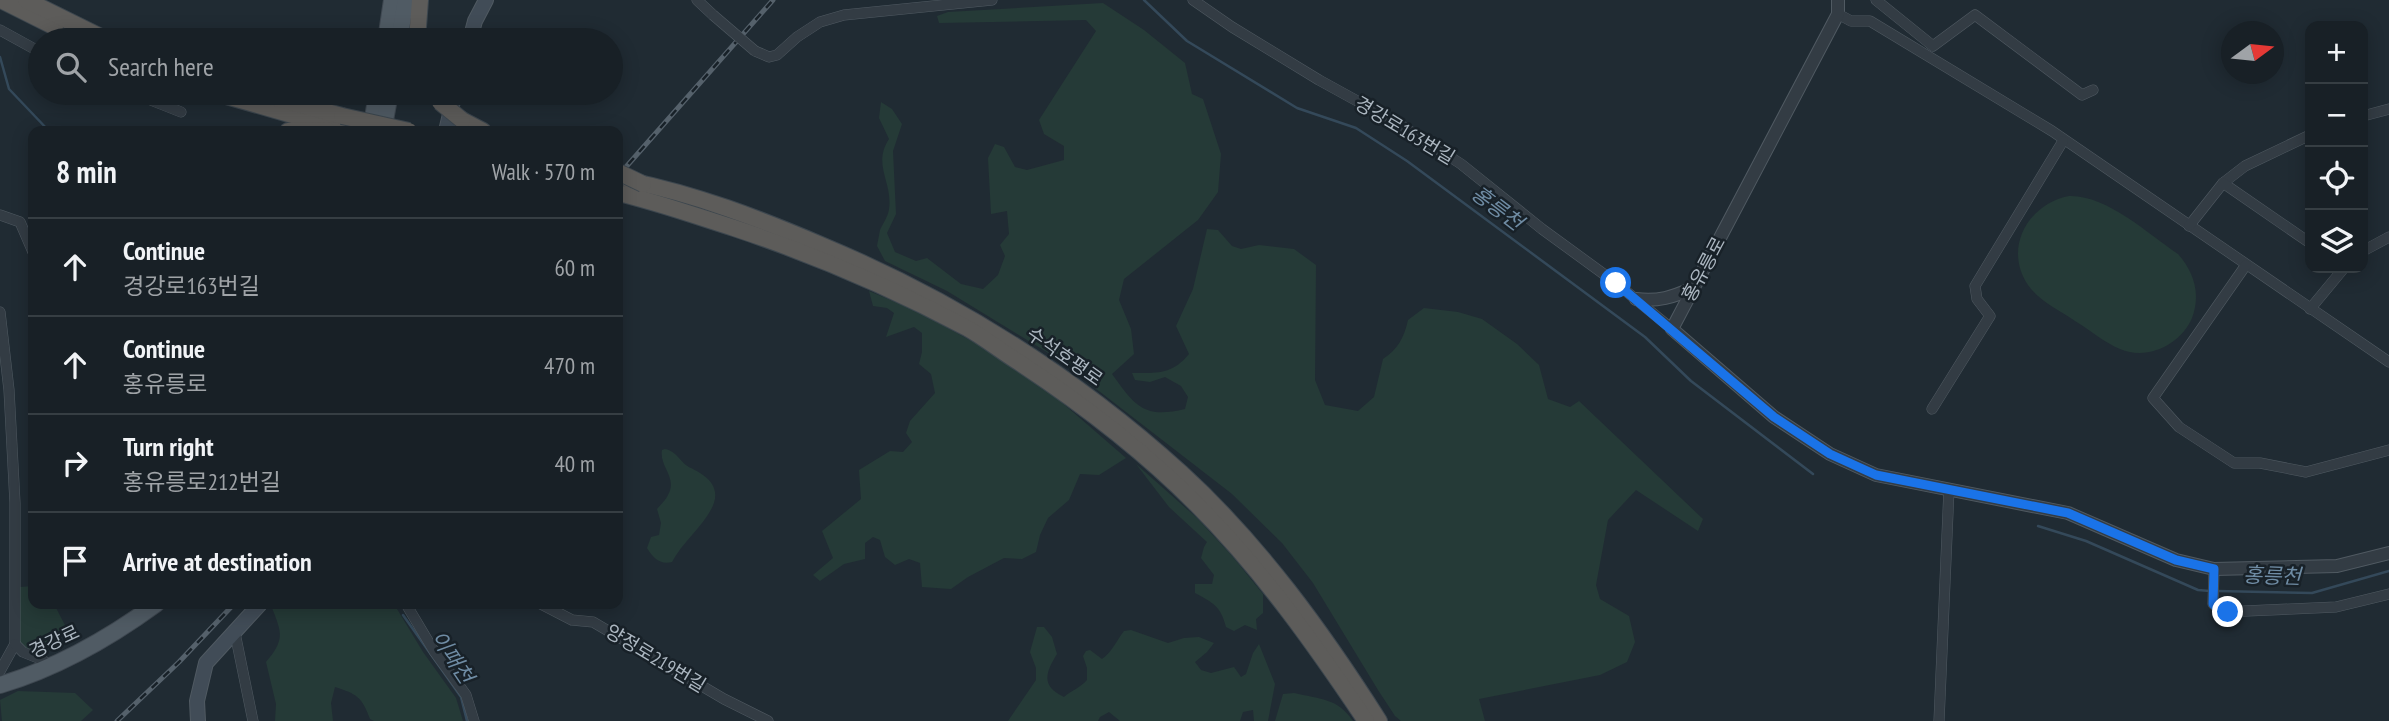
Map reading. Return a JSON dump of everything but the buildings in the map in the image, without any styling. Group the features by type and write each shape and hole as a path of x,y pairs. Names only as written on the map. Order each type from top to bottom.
{"highway":[{"path":"1,0 57,28"},
{"path":"26,0 83,28"},
{"path":"418,28 420,0"},
{"path":"262,105 343,126"},
{"path":"288,105 343,126"},
{"path":"445,105 461,120 473,126"},
{"path":"623,174 643,184"},
{"name":"수석호평로","path":"623,179 643,184 673,200 879,285 969,330 1059,389 1129,444 1196,504 1265,580 1317,648 1366,721"},
{"name":"수석호평로","path":"623,194 673,200 790,232 855,259 927,294 989,329 1059,374 1119,420 1183,475 1246,540 1299,605 1346,669 1379,721"}],"main road":[{"path":"388,28 392,0"},
{"path":"401,28 406,0"},
{"path":"473,28 486,0"},
{"path":"372,126 375,105"},
{"path":"384,126 388,105"},
{"path":"447,126 452,105"},
{"name":"경강로","path":"0,673 43,660 102,629 132,609"},
{"name":"경강로","path":"0,685 49,667 96,645 149,609"},
{"path":"198,721 197,701 206,663 256,609"}],"street":[{"path":"697,0 755,51 769,57 777,55 797,37 820,22 844,15 992,0"},
{"name":"경강로163번길","path":"1194,0 1232,27 1319,80 1399,124 1461,164 1672,329"},
{"name":"홍유릉로","path":"1672,329 1838,14 1838,0"},
{"path":"1876,0 1933,46 1975,15 2082,95 2093,90"},
{"path":"1838,14 1851,21 1870,20 2052,131 2389,362"},
{"path":"0,30 28,45"},
{"path":"163,105 181,112"},
{"path":"2368,114 2389,108"},
{"path":"2189,226 2223,183 2245,166 2305,137"},
{"path":"1932,410 1990,316 1977,299 1975,286 2063,141"},
{"path":"2223,183 2305,240"},
{"path":"0,215 20,222 28,241"},
{"path":"2368,248 2389,237"},
{"path":"2246,265 2153,398 2164,413 2179,428 2234,463 2260,463 2306,472 2389,450"},
{"path":"2310,309 2340,273"},
{"path":"1636,299 1667,299 1693,288"},
{"name":"경강로","path":"0,312 9,390 15,503 15,644 0,673"},
{"path":"1672,329 1774,417 1830,454 1876,475 1948,494 2068,513 2176,560 2214,569 2337,566 2389,553"},
{"path":"1939,721 1948,494"},
{"path":"2214,569 2214,607 2228,612 2336,607 2389,594"},
{"path":"409,609 434,652 466,695 474,721"},
{"name":"양정로219번길","path":"551,609 572,620 593,622 724,699 768,721"},
{"path":"234,633 253,721"},
{"name":"경강로","path":"15,644 23,652 43,660"}],"green space":[{"path":"1103,3 1144,30 1185,63 1192,94 1203,99 1221,154 1218,192 1198,220 1124,279 1119,300 1131,329 1134,354 1112,374 1127,394 1134,402 1150,411 1171,412 1185,409 1188,397 1181,386 1165,377 1150,382 1135,380 1132,373 1156,373 1170,369 1189,354 1176,326 1193,289 1207,229 1218,230 1232,246 1241,249 1259,245 1294,249 1316,265 1315,380 1325,405 1358,411 1374,397 1383,359 1400,342 1408,320 1424,308 1458,312 1482,319 1517,344 1539,365 1548,399 1570,407 1579,401 1703,519 1698,531 1636,490 1608,520 1596,585 1600,599 1629,616 1635,642 1627,662 1600,675 1479,699 1485,721 1401,721 1378,690 1313,583 1282,543 1232,494 1055,357 947,291 885,261 877,246 888,212 889,199 882,157 889,139 879,118 881,102 892,109 902,124 893,151 896,214 887,233 895,252 916,261 927,258 961,284 983,289 998,275 1005,256 1000,245 1009,234 1007,211 991,214 988,158 995,144 1004,147 1015,167 1027,170 1064,160 1064,146 1044,134 1039,120 1096,31 1086,20 939,23 937,16 948,12"},
{"path":"2069,196 2083,197 2112,208 2140,226 2184,261 2196,292 2195,309 2187,327 2172,342 2162,348 2142,353 2120,349 2050,305 2028,285 2018,257 2024,230 2031,218 2042,208"},
{"path":"869,291 917,311 1036,380 1126,458 1099,475 1080,474 1069,500 1048,518 1036,552 1022,559 1004,558 951,589 922,587 920,563 909,559 895,565 885,557 880,540 873,537 865,543 865,559 844,564 820,581 813,575 833,558 822,531 861,499 859,470 890,451 903,452 912,442 906,433 910,421 935,393 931,374 919,364 922,333 914,327 886,337 894,313 887,308 873,306"},
{"path":"665,449 707,478 714,489 715,501 701,525 672,562 668,563 657,560 647,548 651,537 659,535 661,523 657,509 670,489 670,477 662,456 662,450"},
{"path":"1136,464 1197,518 1263,594 1263,613 1256,619 1257,630 1245,625 1234,631 1226,627 1216,606 1195,593 1195,584 1212,584 1214,575 1201,558 1207,542 1169,507"},
{"path":"28,586 28,609 57,609 69,633 31,651 23,648 19,640 20,587"},
{"path":"272,609 397,609 456,698 463,721 374,721 370,719 358,697 335,687 331,703 333,721 275,721 276,704 266,662 279,642 278,624"},
{"path":"1037,627 1044,627 1052,637 1057,654 1048,673 1048,683 1056,693 1064,697 1087,680 1083,656 1086,651 1090,650 1102,659 1124,631 1131,630 1168,643 1199,637 1214,643 1195,662 1201,670 1211,673 1234,667 1241,677 1246,674 1259,644 1275,684 1268,721 1254,721 1253,710 1243,712 1240,721 1120,721 1109,712 1098,721 1008,721 1036,680 1036,668 1030,652"},
{"path":"18,691 75,693 93,710 81,721 2,721 0,700"},
{"path":"1294,693 1334,704 1353,721 1275,721 1283,694"}],"waterway":[{"name":"홍릉천","path":"1144,0 1187,41 1297,108 1356,128 1407,161 1645,337 1691,381 1813,474"},
{"name":"이패천","path":"0,57 9,89 44,126"},
{"name":"홍릉천","path":"2038,526 2086,541 2198,590 2210,591"},
{"name":"홍릉천","path":"2217,591 2312,593 2389,571"},
{"name":"이패천","path":"403,615 461,697 467,721"}],"railway":[{"path":"623,170 773,0"},
{"path":"117,721 229,609"}],"route":[{"path":"1616,283 1774,417 1830,454 1876,475 2068,513 2176,560 2214,569 2213,604 2219,610 2228,612"}]}
